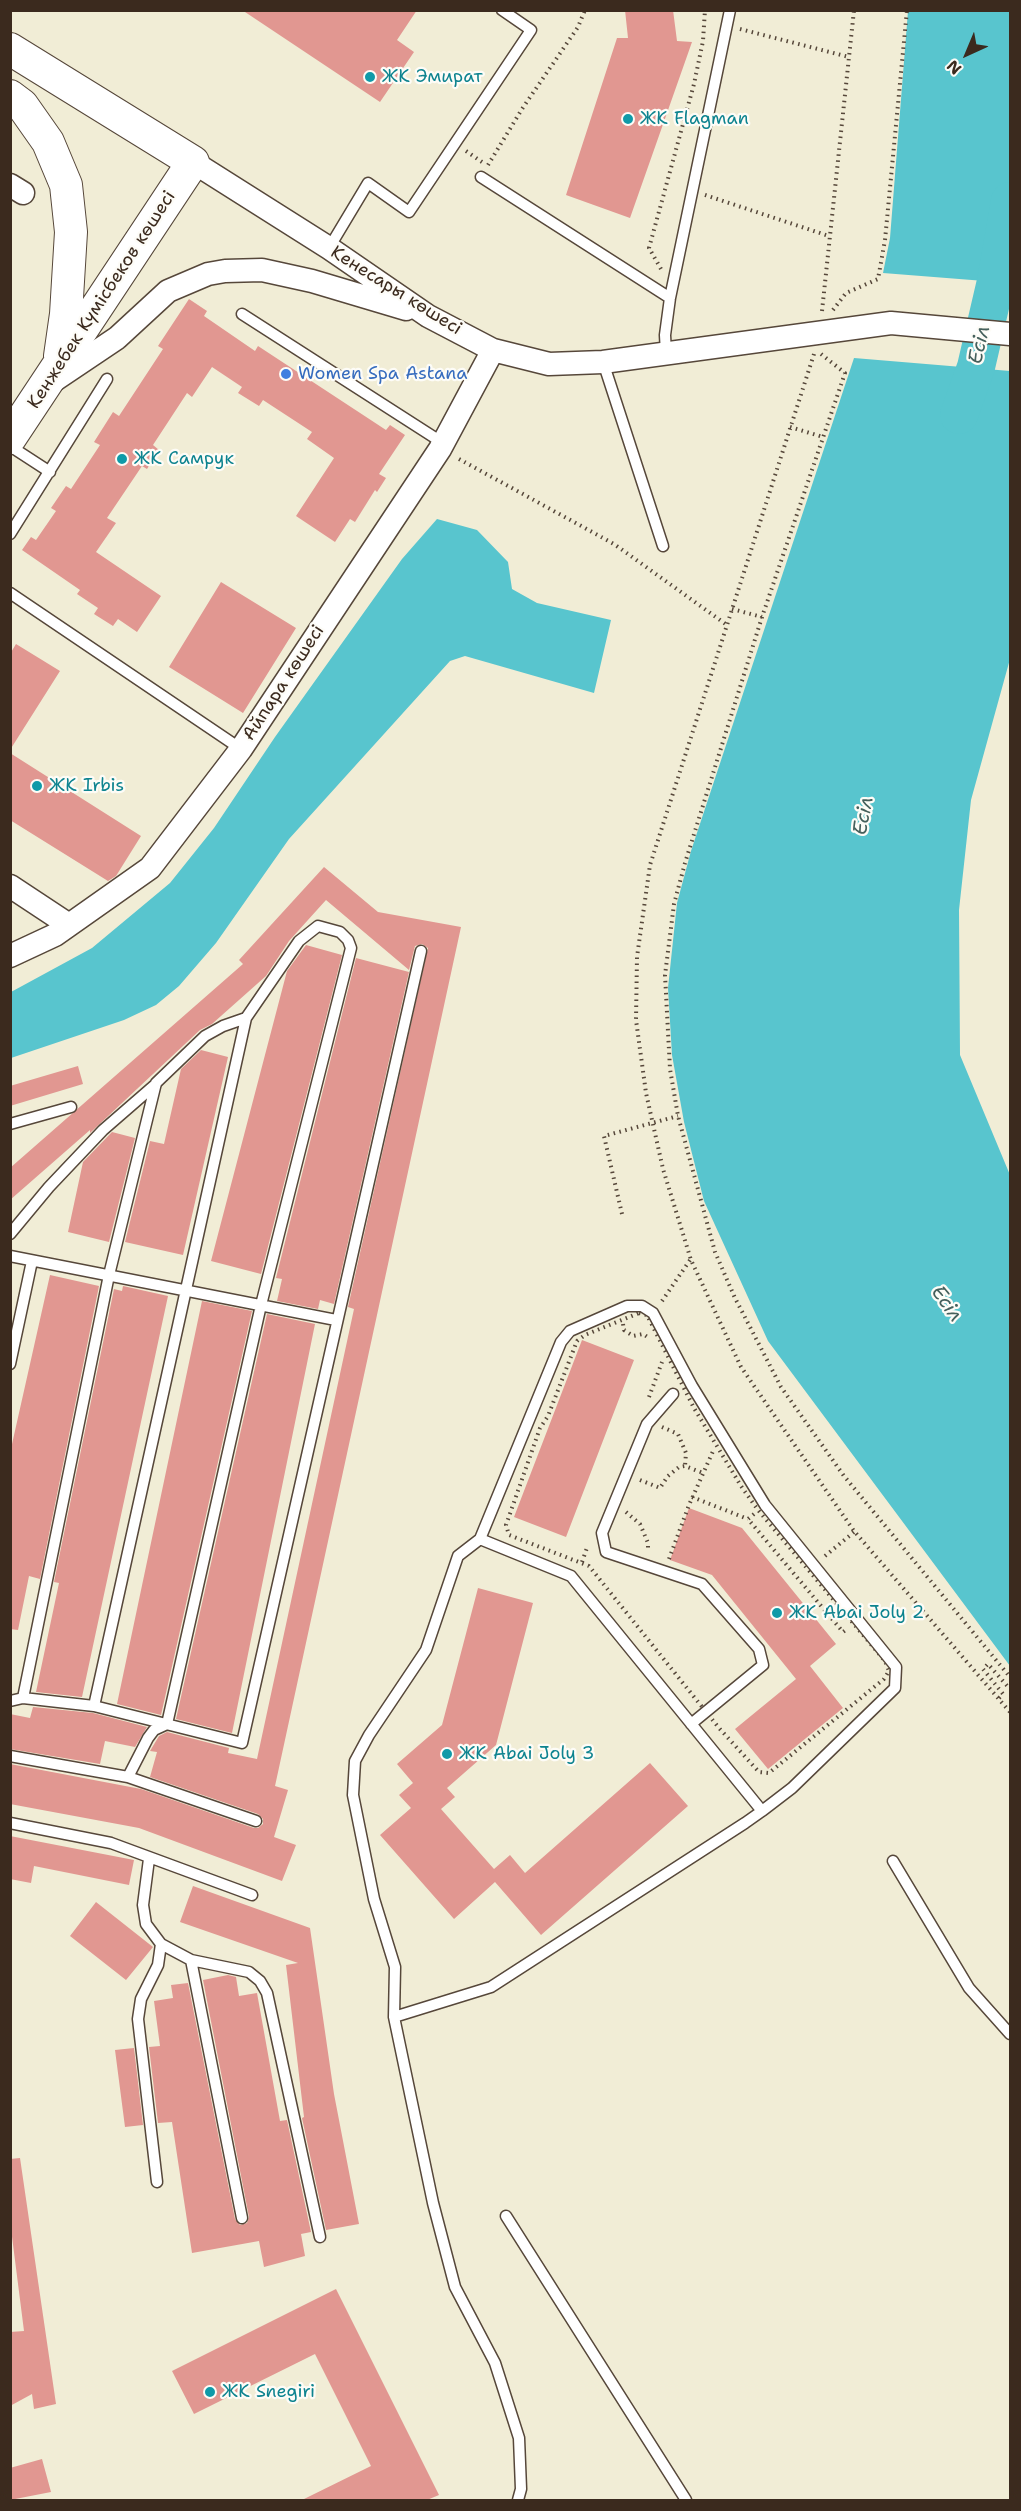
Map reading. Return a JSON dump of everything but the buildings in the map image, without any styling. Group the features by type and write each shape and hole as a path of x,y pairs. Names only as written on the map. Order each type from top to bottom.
{"street":[{"name":"Кенесары көшесі","path":"10,49 329,248 428,316 493,350 549,364 603,362 666,353 818,340 891,323 1011,334"},
{"path":"10,96 22,105 48,142 66,185 71,232 66,314 52,376"},
{"name":"Кенжебек Күмісбеков көшесі","path":"10,438 193,162"},
{"path":"52,376 117,338 168,291 208,274 225,271 272,272 312,281 428,316"},
{"name":"Айпара көшесі","path":"10,956 55,935 150,868 241,749 441,446 493,350"},
{"path":"10,886 69,925"}],"lane":[{"path":"329,248 368,183 409,212 531,30 502,10"},
{"path":"666,353 665,335 669,298 730,10"},
{"path":"481,177 669,298"},
{"path":"242,314 441,446"},
{"path":"603,362 663,546"},
{"path":"10,534 107,379"},
{"path":"10,446 50,472"},
{"path":"10,593 241,749"},
{"path":"94,1706 246,1018 294,948 318,926 340,932 348,940 351,948 261,1305 167,1724"},
{"path":"10,1701 23,1698 94,1706 242,1743 421,951"},
{"path":"10,1234 48,1187 72,1162 206,1036 246,1018"},
{"path":"23,1698 109,1275 156,1083"},
{"path":"10,1124 71,1107"},
{"path":"10,1257 336,1320"},
{"path":"10,1364 32,1261"},
{"path":"394,2017 491,1987 762,1810 792,1788 895,1688 896,1667 855,1622 813,1566 762,1508 653,1313 642,1306 627,1306 570,1331 561,1342 480,1539 458,1556 426,1650 369,1735 355,1761 353,1796 374,1899 395,1967 394,2017 433,2203 455,2287 495,2363 519,2438 521,2489 518,2500"},
{"path":"673,1394 647,1424 602,1533 606,1552 702,1584 759,1649 763,1665 691,1724"},
{"path":"480,1539 571,1576 762,1810"},
{"path":"128,1777 148,1738 154,1730 167,1724"},
{"path":"10,1756 128,1777 256,1821"},
{"path":"10,1823 111,1843 149,1859 252,1894"},
{"path":"149,1859 143,1905 146,1924 161,1944 191,1959 249,1972 261,1981 267,1993 320,2237"},
{"path":"893,1861 969,1988 1011,2034"},
{"path":"157,2182 138,2019 141,1998 158,1965 161,1944"},
{"path":"191,1959 242,2218"},
{"path":"506,2216 686,2500"}],"path":[{"path":"481,177 522,109 578,27 585,10"},
{"path":"669,298 664,274 649,248 694,84 705,10"},
{"path":"854,10 818,340 650,865 637,957 636,1020 663,1169 691,1260 741,1367 854,1531 1011,1712"},
{"path":"833,311 846,293 878,279 885,240 907,10"},
{"path":"704,20 849,57"},
{"path":"455,143 488,166"},
{"path":"691,190 829,236"},
{"path":"818,340 844,373 762,617 674,904 665,975 670,1069 678,1116 700,1202 716,1252 735,1298 781,1387 826,1453 1011,1677"},
{"path":"790,427 823,437"},
{"path":"441,446 614,544 727,625"},
{"path":"732,609 762,617"},
{"path":"622,1214 604,1136 678,1116"},
{"path":"653,1313 691,1260"},
{"path":"639,1313 647,1315 694,1408 716,1444 762,1508 855,1622 890,1671 884,1679 769,1773 759,1772 589,1566 509,1535 506,1525 540,1428 548,1416 577,1341 585,1335 639,1313"},
{"path":"623,1320 624,1330 633,1336 643,1334 652,1340"},
{"path":"647,1424 668,1428 678,1434 686,1454 685,1466"},
{"path":"665,1571 692,1497 716,1444"},
{"path":"625,1474 660,1488 668,1476 679,1467 685,1466 703,1473"},
{"path":"692,1497 748,1519 843,1632 855,1622"},
{"path":"612,1508 629,1513 640,1524 648,1543 649,1566"},
{"path":"748,1519 762,1508"},
{"path":"813,1566 854,1531"},
{"path":"999,1698 1003,1694 982,1669 988,1664 1009,1690 1011,1689"}],"water":[{"path":"908,11 1010,11 1010,283 883,273 890,238"},
{"path":"854,358 1010,371 1010,659 971,800 959,910 960,1055 1010,1175 1010,1666 768,1341 704,1201 684,1122 672,1055 668,988 677,903 691,851"},
{"path":"437,519 477,530 508,562 512,589 537,603 611,620 594,693 465,656 450,661 289,839 216,943 179,986 156,1005 124,1020 11,1058 11,992 92,948 170,883 214,828 275,737 402,559"}],"waterway":[{"name":"Есіл","path":"959,415 976,367 996,281 1010,201"}],"place":[{"name":"ЖК Эмират","path":"370,77"},
{"name":"ЖК Flagman","path":"628,119"},
{"name":"Women Spa Astana","path":"286,374"},
{"name":"ЖК Самрук","path":"122,459"},
{"name":"ЖК Irbis","path":"37,786"},
{"name":"ЖК Abai Joly 2","path":"777,1613"},
{"name":"ЖК Abai Joly 3","path":"447,1754"},
{"name":"ЖК Snegiri","path":"210,2392"}]}
